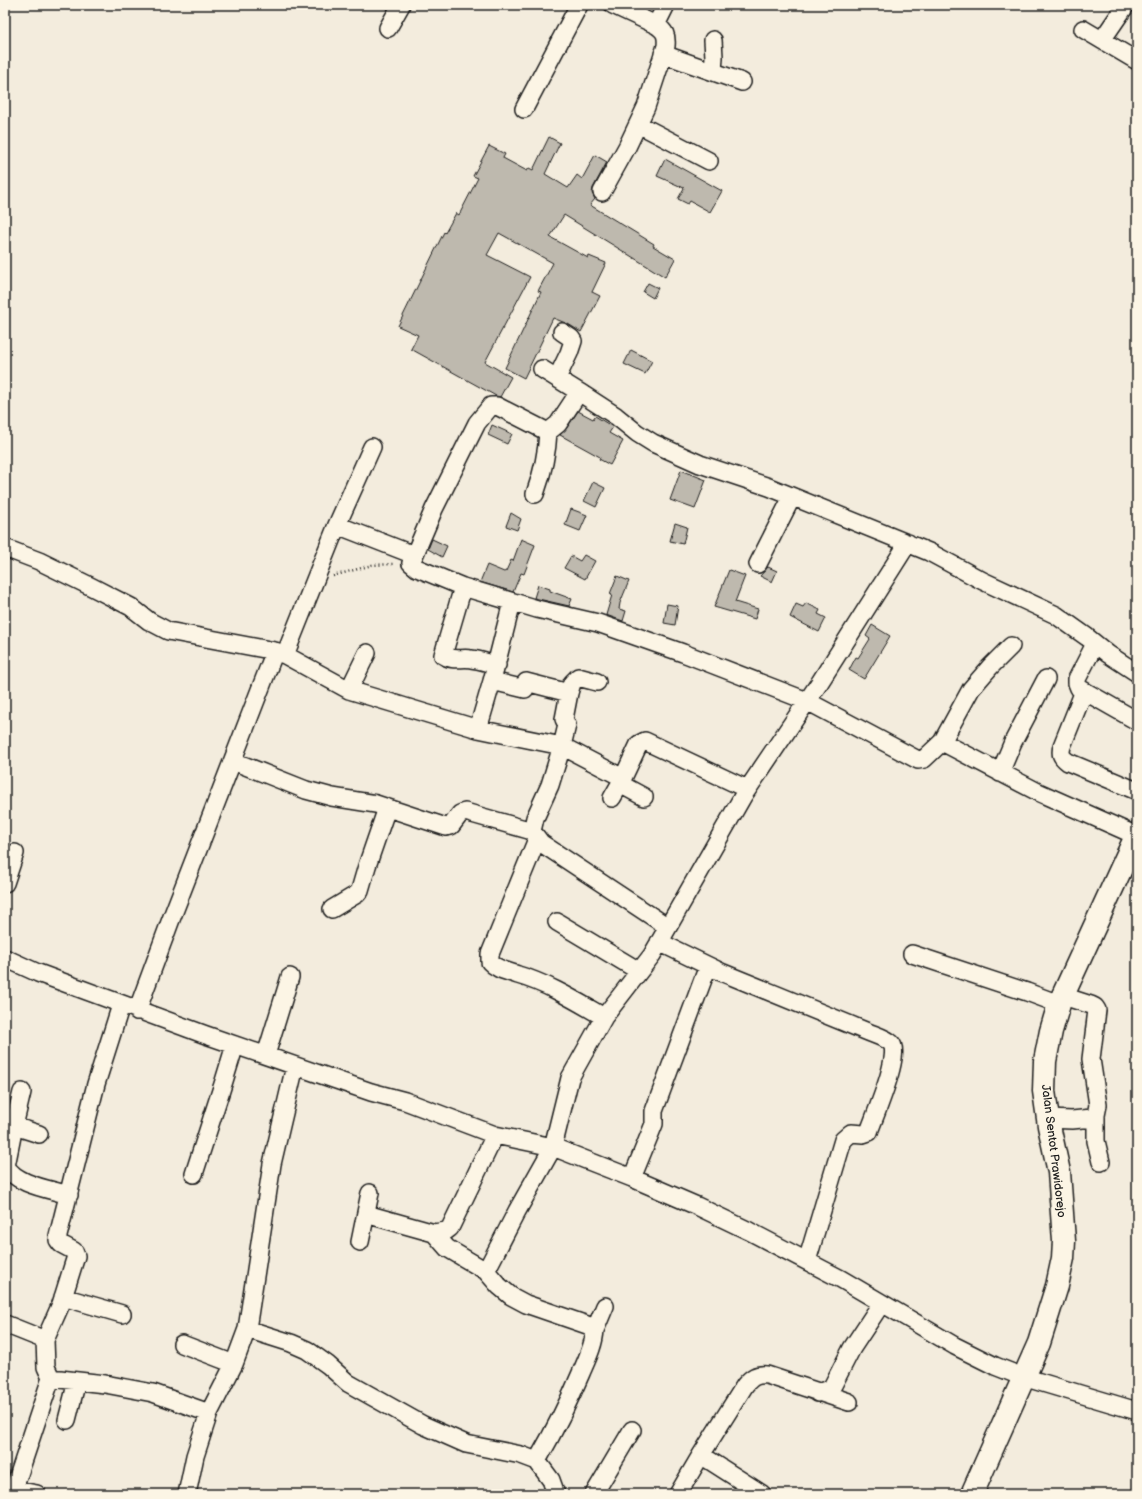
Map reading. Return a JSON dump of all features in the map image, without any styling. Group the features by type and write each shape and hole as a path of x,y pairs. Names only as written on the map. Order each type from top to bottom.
{"main road":[{"name":"Jalan Sentot Prawidorejo","path":"972,1494 1039,1343 1057,1286 1063,1258 1064,1241 1059,1172 1051,1119 1044,1091 1045,1061 1051,1031 1137,835"}],"street":[{"path":"388,28 401,5"},
{"path":"524,109 579,5"},
{"path":"602,192 646,107 663,54 667,36 664,30 656,25 613,5"},
{"path":"656,25 666,5"},
{"path":"1102,40 1126,5"},
{"path":"1082,29 1137,61"},
{"path":"713,40 713,72"},
{"path":"663,54 742,82"},
{"path":"638,124 709,161"},
{"path":"557,378 573,341 562,332"},
{"path":"542,369 616,416 654,443 700,464 792,496 929,552 983,582 1056,615 1108,654 1137,673"},
{"path":"535,494 543,475 548,432 558,424 579,392"},
{"path":"412,559 434,508 477,423 491,406 497,406 548,432"},
{"path":"137,1011 233,761 372,447"},
{"path":"758,564 792,496"},
{"path":"337,525 412,559 417,568 463,588 512,602 598,623 683,653 807,701 918,760 924,759 942,742 971,689 1011,646"},
{"path":"486,1271 517,1211 553,1147 570,1078 604,1017 652,955 747,789 807,701 908,543"},
{"path":"5,548 39,561 132,607 149,621 168,630 280,653 349,690 478,729 562,746 618,787 644,798"},
{"path":"463,588 443,655 460,660 469,658 525,689 526,682 569,693"},
{"path":"478,729 512,602"},
{"path":"1095,644 1077,679 1079,688 1137,721"},
{"path":"349,690 367,653"},
{"path":"597,682 578,677 572,683 564,719 567,726 562,746 550,785 535,818 534,835 490,954 490,962 495,967 557,990 604,1017"},
{"path":"1000,773 1013,742 1046,679"},
{"path":"1084,692 1062,746 1060,753 1062,758 1068,762 1137,791"},
{"path":"618,787 639,744 648,741 747,789"},
{"path":"942,742 1038,792 1137,835"},
{"path":"233,761 306,790 332,797 376,804 448,827 453,825 460,814 465,812 534,835 668,927"},
{"path":"332,909 357,894 360,890 387,808"},
{"path":"5,883 16,853"},
{"path":"557,922 639,971"},
{"path":"659,942 708,966 891,1042 894,1048 892,1067 868,1132 863,1134 851,1133 843,1140 807,1261"},
{"path":"912,954 1027,992 1095,1007 1097,1010 1090,1059 1098,1105 1096,1115 1096,1141 1101,1162"},
{"path":"5,958 38,973 137,1011 371,1092 405,1101 495,1135 553,1147 632,1178 750,1231 807,1261 955,1346 995,1366 1023,1377 1137,1410"},
{"path":"632,1178 654,1124 654,1111 708,966"},
{"path":"266,1055 290,977"},
{"path":"37,1494 9,1488 51,1378 46,1367 45,1340 63,1297 76,1256 74,1251 58,1240 96,1084 121,1005"},
{"path":"194,1174 235,1045"},
{"path":"187,1494 195,1456 209,1413 234,1364 247,1329 272,1164 296,1066"},
{"path":"22,1092 10,1125 6,1166 9,1171 21,1180 69,1195"},
{"path":"1051,1119 1072,1120 1092,1118 1096,1115"},
{"path":"10,1125 40,1134"},
{"path":"366,1214 434,1234 446,1231 450,1228 495,1135"},
{"path":"360,1242 370,1194"},
{"path":"434,1234 447,1248 486,1271 499,1286 516,1299 526,1304 590,1326 595,1330"},
{"path":"63,1297 122,1314"},
{"path":"818,1393 830,1389 852,1348 881,1304"},
{"path":"537,1461 567,1405 588,1356 595,1330 605,1306"},
{"path":"5,1324 45,1340"},
{"path":"247,1329 291,1342 307,1350 328,1365 348,1383 423,1425 466,1444 521,1455 537,1461 551,1480 556,1494"},
{"path":"182,1344 234,1364"},
{"path":"678,1494 744,1385 757,1374 767,1375 849,1402"},
{"path":"51,1378 105,1384 153,1392 209,1413"},
{"path":"67,1420 77,1381"},
{"path":"594,1494 632,1430"},
{"path":"701,1455 762,1494"}],"path":[{"path":"327,578 372,565 412,559"}],"building":[{"path":"549,137 560,143 545,174 568,188 577,175 582,179 595,155 607,162 593,188 592,193 595,199 590,205 654,244 653,246 675,259 665,277 564,215 550,237 588,258 589,256 606,263 592,292 600,296 581,332 568,324 553,318 524,378 505,368 541,292 538,291 553,263 499,233 487,255 530,277 485,362 511,377 500,397 411,349 418,335 398,326 444,232 445,233 456,213 459,215 478,178 473,176 489,146 505,154 503,158 527,171 529,168 533,170"},
{"path":"665,159 722,191 710,212 690,201 688,204 678,199 684,188 657,176"},
{"path":"648,283 658,288 653,298 643,292"},
{"path":"631,350 652,361 645,374 624,364"},
{"path":"578,411 593,419 595,416 613,427 609,433 623,441 610,465 599,459 600,457 560,435"},
{"path":"492,425 512,434 507,444 488,435"},
{"path":"681,470 706,480 695,509 670,500"},
{"path":"593,482 605,488 596,507 584,501"},
{"path":"571,509 587,515 580,531 565,525"},
{"path":"511,513 521,519 517,530 506,526"},
{"path":"675,523 687,527 683,544 670,541"},
{"path":"432,539 447,546 442,557 428,549"},
{"path":"521,539 535,545 524,574 521,573 513,592 480,582 487,565 504,572 506,571 511,560 513,561"},
{"path":"584,555 595,561 585,579 564,568 571,556 580,561"},
{"path":"768,567 777,571 772,582 760,576"},
{"path":"729,570 745,576 735,602 758,609 755,619 714,607"},
{"path":"617,576 629,581 619,609 626,611 623,621 606,615 612,595 610,594"},
{"path":"538,585 572,599 569,606 534,598"},
{"path":"806,603 820,610 818,614 826,618 819,632 790,617 796,604 803,607"},
{"path":"667,604 678,606 675,625 664,623"},
{"path":"872,625 890,636 864,679 849,670 856,657 858,658 870,639 866,636"}]}
